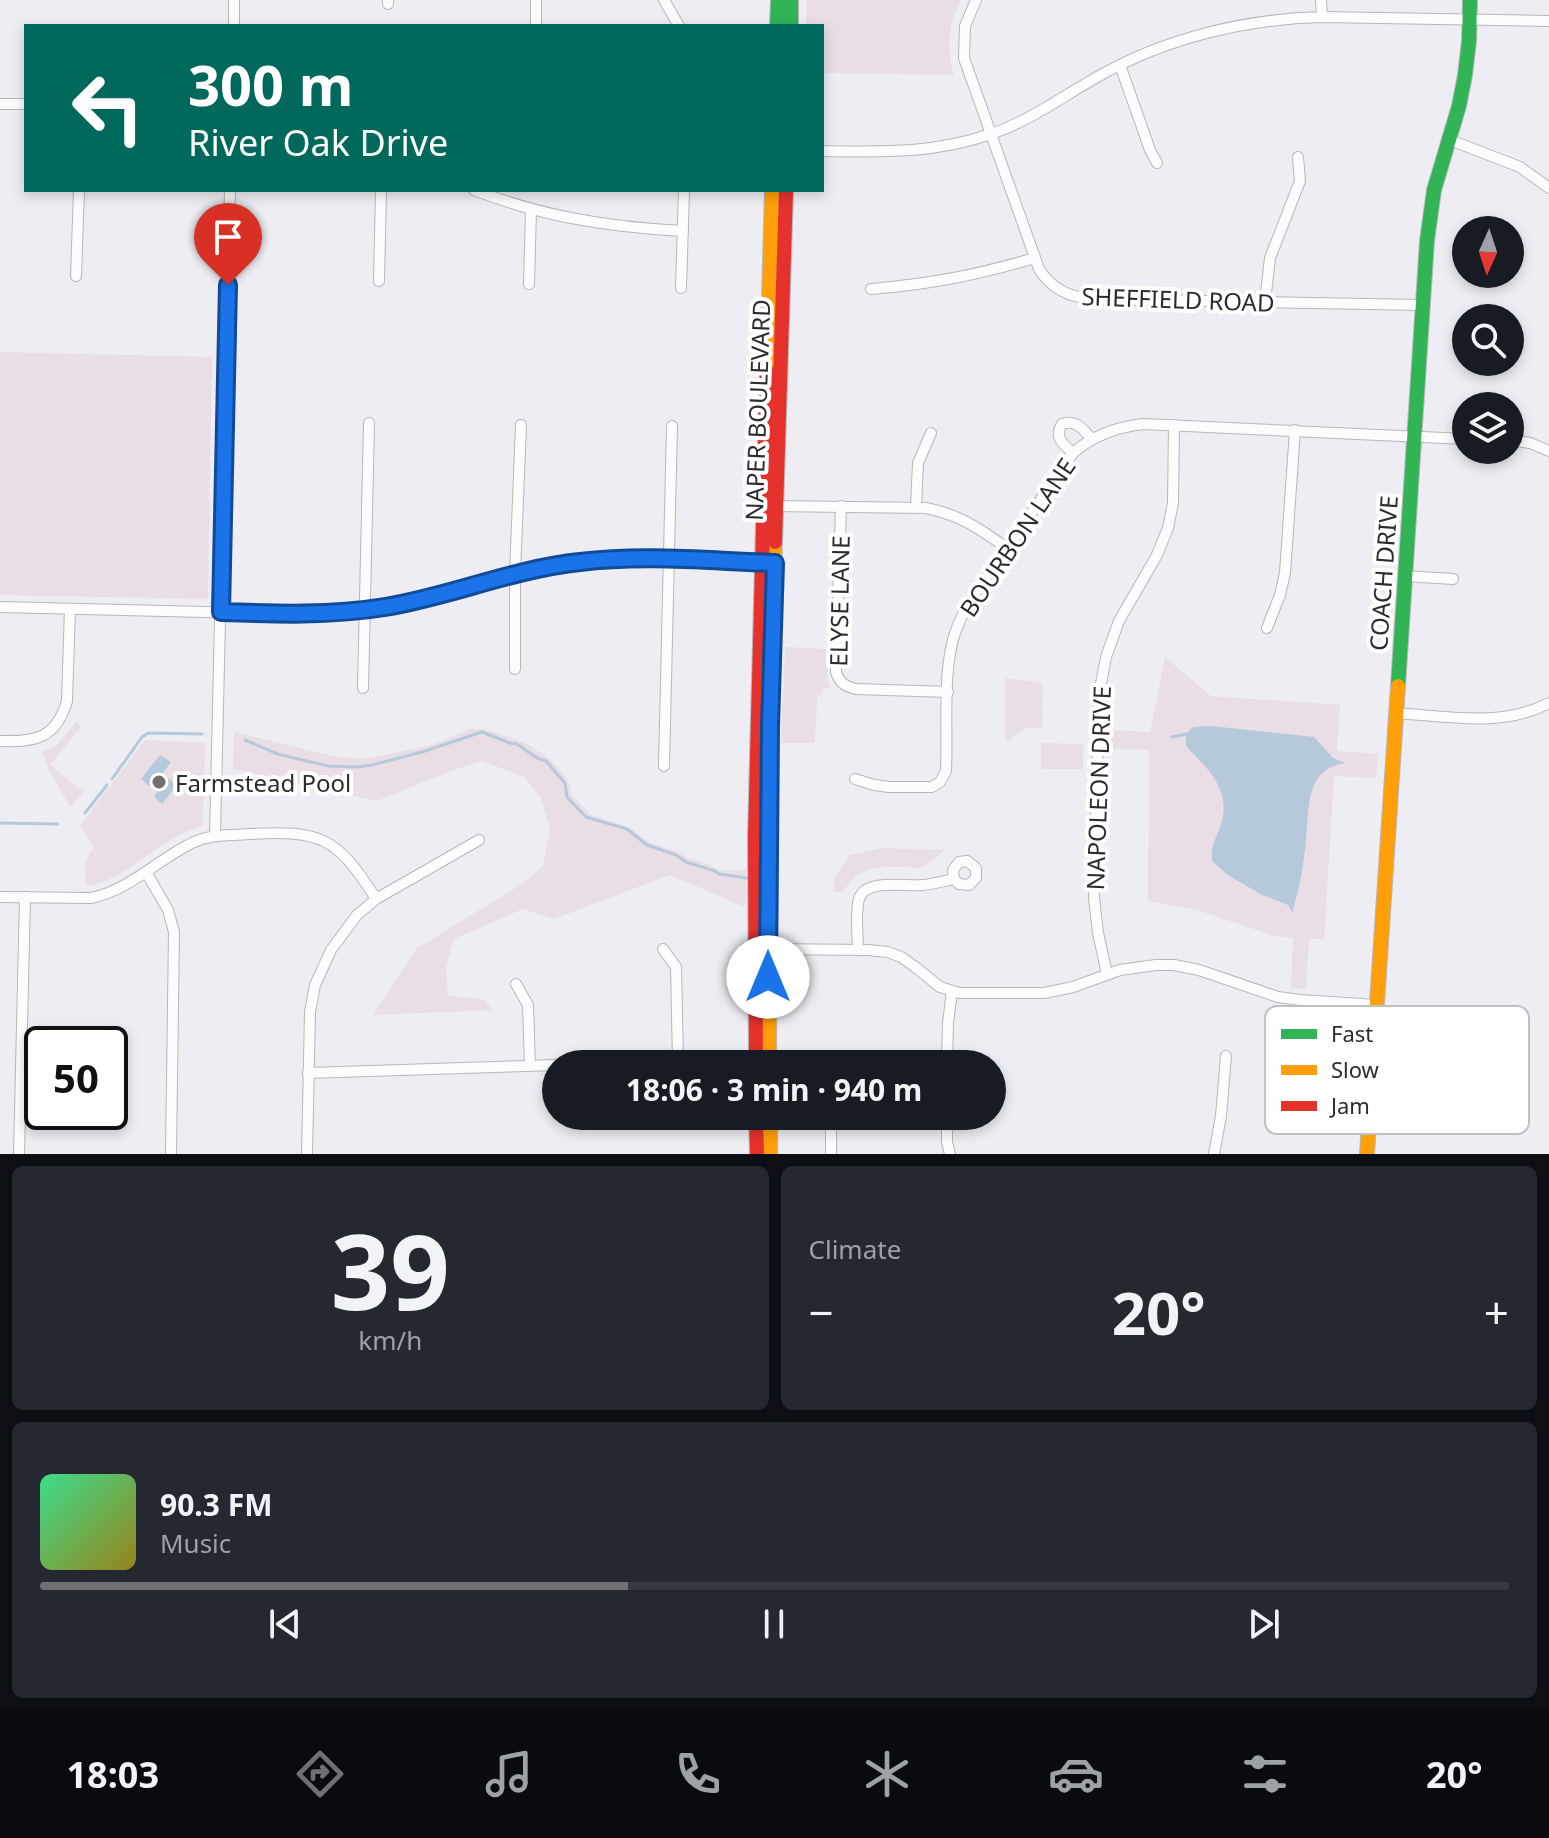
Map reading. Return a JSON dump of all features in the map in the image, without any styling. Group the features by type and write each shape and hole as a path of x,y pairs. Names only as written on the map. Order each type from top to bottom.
{"main road":[{"path":"777,24 778,0"},
{"path":"791,0 791,24"},
{"name":"COACH DRIVE","path":"1377,1005 1431,209 1465,75 1470,0"},
{"name":"NAPER BOULEVARD","path":"770,506 772,192"},
{"name":"NAPER BOULEVARD","path":"763,1050 762,949 770,726 768,563 786,192"},
{"path":"756,1130 757,1154"},
{"path":"770,1130 770,1154"},
{"name":"COACH DRIVE","path":"1367,1154 1368,1134"}],"street":[{"path":"234,0 234,24"},
{"path":"536,0 536,24"},
{"path":"664,0 678,24"},
{"name":"SHEFFIELD ROAD","path":"976,0 965,26 964,58 1039,269 1048,282 1069,295 1083,299 1423,305"},
{"path":"1321,0 1322,17"},
{"path":"824,151 915,151 990,135 1040,112 1120,65 1177,42 1221,30 1272,21 1322,17 1549,21"},
{"path":"1120,65 1157,163"},
{"path":"0,104 24,104"},
{"path":"1450,140 1520,167 1549,188"},
{"path":"1265,302 1270,258 1300,181 1298,157"},
{"path":"76,276 79,192"},
{"path":"215,836 230,192"},
{"path":"379,281 381,192"},
{"path":"480,192 531,210 608,225 683,231"},
{"path":"681,288 684,192"},
{"path":"529,284 531,210"},
{"path":"871,289 965,278 1035,258"},
{"path":"1073,453 1058,435 1062,424 1074,422 1092,439"},
{"path":"363,688 369,423"},
{"path":"515,669 521,425"},
{"name":"BOURBON LANE","path":"855,779 889,787 932,787 940,782 946,771 949,660 955,633 971,600 1073,453 1092,439 1134,425 1452,438"},
{"name":"NAPOLEON DRIVE","path":"1107,974 1094,898 1099,694 1106,657 1119,621 1157,555 1168,528 1173,503 1174,425"},
{"path":"664,766 672,426"},
{"path":"1267,628 1285,573 1295,430"},
{"path":"916,507 918,463 931,433"},
{"path":"1524,442 1549,451"},
{"path":"770,506 926,508 968,521 1007,548"},
{"name":"ELYSE LANE","path":"841,506 838,680 856,689 948,692"},
{"path":"0,607 317,614 395,604 582,561 768,563"},
{"path":"1405,576 1453,579"},
{"path":"0,741 23,742 44,736 64,714 70,609"},
{"path":"1395,713 1493,719 1520,715 1549,703"},
{"path":"0,897 103,896 190,844 206,838 281,833 316,838 345,855 376,899"},
{"path":"307,1154 310,1012 323,964 357,915 376,899 479,840"},
{"path":"146,872 172,920 175,945 171,1154"},
{"path":"858,950 858,902 866,889 879,885 926,885 954,879"},
{"path":"19,1154 25,897"},
{"path":"663,949 676,967 678,1050"},
{"path":"762,949 875,950 901,957 936,984 969,994 1044,993 1140,966 1174,965 1199,970 1278,997 1377,1005"},
{"path":"516,984 528,1005 530,1066"},
{"path":"947,1050 952,991"},
{"path":"1214,1154 1226,1056"},
{"path":"308,1073 542,1066"},
{"path":"831,1130 831,1154"},
{"path":"947,1130 950,1154"}],"shaded area":[{"path":"806,0 961,0 953,18 950,37 954,75 824,73 824,24 806,24"},
{"path":"0,352 212,357 208,599 0,595"},
{"path":"785,647 828,649 827,678 830,688 823,688 817,697 815,743 781,743"},
{"path":"1165,657 1211,696 1340,705 1337,751 1378,754 1376,778 1334,776 1324,939 1309,939 1306,989 1291,988 1293,938 1274,936 1197,910 1148,901 1149,750 1109,749 1108,730 1150,732"},
{"path":"1005,678 1043,683 1042,728 1025,728 1005,743"},
{"path":"77,721 81,727 50,765 84,792 70,807 47,766 43,752 58,744"},
{"path":"470,729 483,729 524,742 551,760 565,776 572,795 590,814 630,828 649,842 719,870 746,869 746,905 670,875 554,919 523,909 454,939 446,967 448,995 485,1000 492,1010 373,1015 416,949 522,884 543,866 550,828 540,797 524,777 482,761 377,801 233,769 234,732 338,757 366,759 432,745"},
{"path":"145,740 205,743 203,826 173,839 117,876 86,886 85,861 94,847 80,826"},
{"path":"1041,743 1084,744 1083,769 1041,769"},
{"path":"882,848 944,850 917,868 869,869 849,883 843,892 833,892 835,878 849,855"}],"water":[{"path":"1211,726 1314,737 1333,758 1345,763 1324,771 1312,789 1303,867 1292,912 1288,905 1262,895 1228,875 1212,861 1213,846 1224,812 1223,801 1216,780 1186,746 1186,734 1193,727"},
{"name":"Farmstead Pool","path":"160,755 171,762 162,774 177,785 162,804 154,797 157,792 141,779"}],"waterway":[{"path":"245,740 302,760 329,766 357,767 422,752 482,732 517,744 546,761 565,783 567,797 586,817 627,829 647,845 676,855 686,862 719,874 747,878"},
{"path":"112,779 148,733 202,734"},
{"path":"1172,737 1186,734"},
{"path":"85,813 107,785"},
{"path":"0,823 58,824"}],"traffic: fast":[{"path":"777,24 778,0"},
{"path":"791,0 791,24"},
{"path":"1398,686 1427,241 1434,190 1465,75 1470,0"}],"traffic: slow":[{"path":"767,371 772,192"},
{"path":"769,1050 770,726 775,542"},
{"path":"1377,1006 1398,686"},
{"path":"770,1130 770,1154"},
{"path":"1367,1154 1368,1134"}],"traffic: jam":[{"path":"775,542 786,192"},
{"path":"756,1050 755,836 767,371"},
{"path":"756,1130 757,1154"}],"place":[{"name":"Farmstead Pool","path":"159,782"}],"route":[{"path":"228,285 221,612 339,613 386,606 530,570 582,561 633,559 775,563 768,977"}]}
